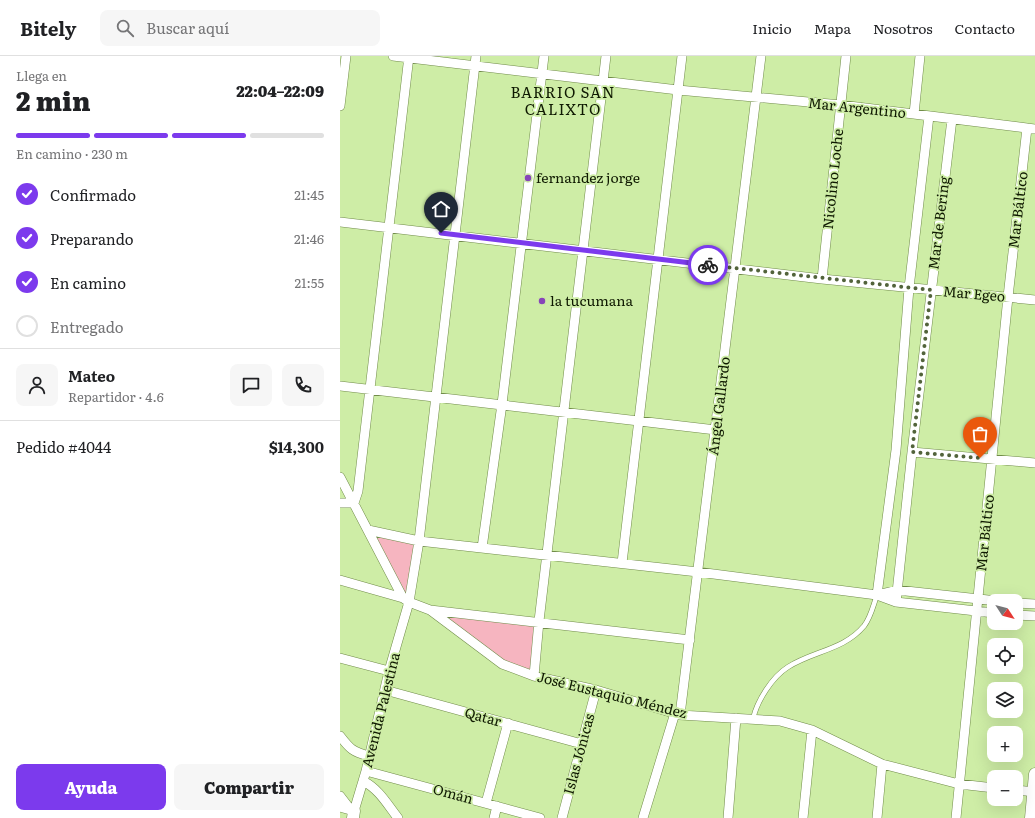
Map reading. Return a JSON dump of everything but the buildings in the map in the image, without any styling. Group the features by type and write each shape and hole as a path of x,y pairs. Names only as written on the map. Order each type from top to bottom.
{"street":[{"path":"340,106 346,56"},
{"name":"Mar Argentino","path":"393,56 542,75 678,90 841,105 1031,129"},
{"name":"Avenida Palestina","path":"352,813 366,771 419,541 476,56"},
{"path":"482,548 502,404 544,56"},
{"path":"534,676 539,621 565,412 606,56"},
{"path":"622,563 682,56"},
{"name":"Ángel Gallardo","path":"644,818 678,714 690,640 761,56"},
{"name":"Nicolino Loche","path":"822,279 846,56"},
{"path":"914,114 920,56"},
{"path":"354,503 358,491 409,57"},
{"path":"877,595 896,450 909,288 929,116"},
{"name":"Mar de Bering","path":"896,602 912,452 952,119"},
{"name":"Mar Báltico","path":"956,818 1008,297 1031,129"},
{"name":"Mar Egeo","path":"340,222 822,279 1035,300"},
{"path":"340,386 716,430"},
{"path":"912,452 1035,463"},
{"path":"340,477 406,600"},
{"path":"340,503 354,503"},
{"path":"368,530 419,541 698,572 877,595 896,602 987,612"},
{"path":"340,580 406,600 430,610 539,621 690,640"},
{"path":"877,595 897,590 987,600"},
{"path":"1023,603 1035,604"},
{"name":"José Eustaquio Méndez","path":"430,610 502,664 534,676 596,690 678,714 780,721 812,730 882,764 959,784 987,787"},
{"path":"1023,615 1035,616"},
{"path":"340,658 389,671"},
{"name":"Qatar","path":"385,690 582,744"},
{"name":"Islas Jónicas","path":"562,818 596,690"},
{"path":"728,818 736,718"},
{"path":"486,803 508,723"},
{"path":"803,818 812,730"},
{"path":"340,736 356,753 369,756"},
{"path":"877,818 882,764"},
{"name":"Omán","path":"366,771 540,818"},
{"path":"1031,818 1035,774"},
{"path":"363,781 373,786 379,792 398,818"},
{"path":"1023,791 1034,792"},
{"path":"340,796 352,813"},
{"path":"494,818 497,806"},
{"path":"340,807 352,813"}],"lane":[{"path":"753,719 759,700 769,686 788,667 837,646 858,632 870,617 877,595"}],"shaded area":[{"path":"369,532 418,542 409,602"},
{"path":"432,611 538,622 533,675 508,666"}],"way so far":[{"path":"708,265 822,279 931,290 912,452 980,458"}],"place":[{"name":"fernandez jorge","path":"528,178"},
{"name":"la tucumana","path":"542,301"}],"district":[{"name":"BARRIO SAN CALIXTO","path":"563,102"}],"route":[{"path":"441,233 708,265"}]}
